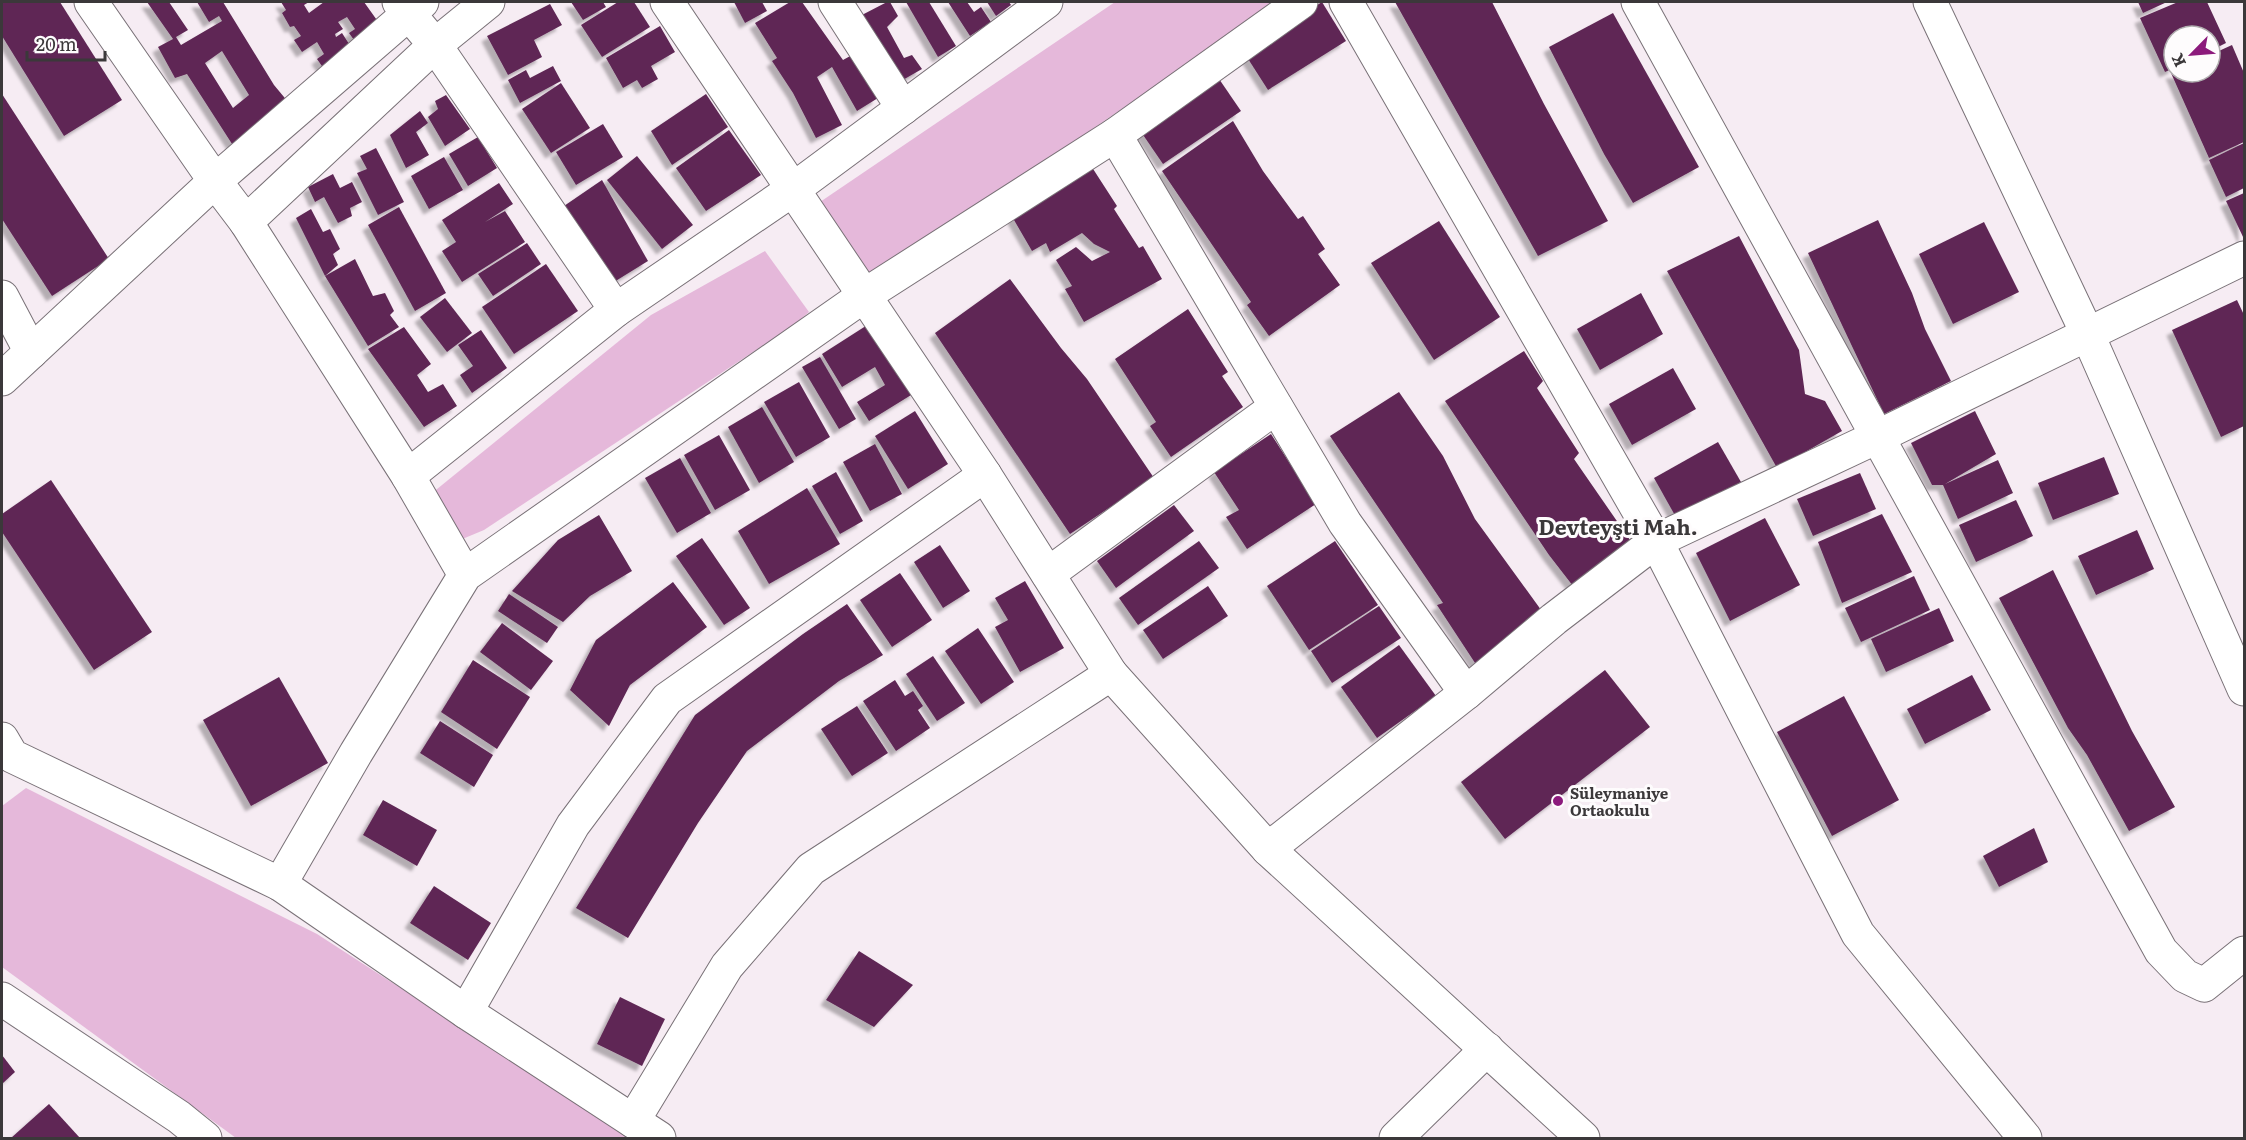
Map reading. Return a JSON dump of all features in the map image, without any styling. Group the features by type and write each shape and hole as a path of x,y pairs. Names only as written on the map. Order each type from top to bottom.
{"street":[{"path":"91,2 246,222 408,476 465,575"},
{"path":"246,222 435,45 488,2"},
{"path":"667,2 795,188 984,475 1111,674 1268,849 1583,1138"},
{"path":"835,2 903,108"},
{"path":"280,884 356,753 465,575 865,295 1115,135 1301,2"},
{"path":"1346,2 1656,541 1858,934 2025,1138"},
{"path":"1638,2 2161,951 2185,976 2204,985 2244,954"},
{"path":"1930,2 2087,333 2244,689"},
{"path":"408,476 616,310 795,188 1037,4"},
{"path":"2,379 215,181 410,6 616,310"},
{"path":"1115,135 1345,523 1466,693"},
{"path":"1268,849 1466,693 1554,619 1656,541 1877,438 2244,258"},
{"path":"2,297 31,352"},
{"path":"1048,574 1276,407"},
{"path":"466,1012 573,825 667,699 984,475"},
{"path":"5,754 280,884 466,1012 646,1130 727,966 811,869 1111,674"},
{"path":"2,999 197,1136"},
{"path":"1396,1138 1487,1049"}],"shaded area":[{"path":"1115,2 1278,2 878,276 865,279 820,202"},
{"path":"765,251 809,312 794,325 484,530 460,540 426,498 651,315"},
{"path":"26,788 317,934 589,1110 628,1138 236,1138 2,967 2,806"}],"building":[{"path":"2,2 60,2 122,100 64,136 2,36"},
{"path":"147,2 169,2 188,30 176,37 181,45 222,21 219,16 209,22 197,2 223,2 274,85 289,103 234,147 187,74 175,78 158,47 173,39","holes":["222,51 249,95 233,108 205,63"]},
{"path":"281,2 309,2 304,5 309,13 324,2 364,2 379,23 354,40 349,33 355,29 347,17 338,22 343,29 335,34 336,37 342,33 353,50 324,69 317,59 324,54 317,42 302,52 294,40 301,36 294,26 290,27 282,13 286,10"},
{"path":"571,2 603,2 606,7 583,20"},
{"path":"618,2 634,2 650,27 602,57 581,25"},
{"path":"734,2 762,2 767,11 745,23"},
{"path":"790,2 802,2 843,60 852,55 878,98 857,111 832,67 817,77 842,125 816,138 793,93 772,61 777,58 755,23"},
{"path":"890,2 898,16 887,27 904,58 912,55 922,69 901,81 860,16"},
{"path":"906,2 929,2 956,46 938,57"},
{"path":"948,2 967,2 974,12 981,7 991,22 970,36"},
{"path":"987,2 1009,2 1011,5 996,16"},
{"path":"1322,2 1346,41 1268,90 1243,51"},
{"path":"1395,2 1492,2 1608,221 1538,256"},
{"path":"2138,2 2167,2 2143,13"},
{"path":"2178,2 2207,2 2217,24 2162,24 2162,66 2140,18"},
{"path":"550,4 562,25 534,40 542,57 508,75 487,36"},
{"path":"1613,13 1699,167 1633,203 1604,154 1549,47"},
{"path":"660,26 675,52 651,66 658,79 642,88 637,80 623,88 606,58"},
{"path":"2232,45 2244,73 2244,142 2209,158 2176,84 2222,84 2222,50"},
{"path":"553,66 561,81 520,103 508,80 526,70 530,78"},
{"path":"1217,76 1241,111 1163,164 1139,129"},
{"path":"561,83 590,128 551,153 522,109"},
{"path":"2,94 109,259 52,296 2,219"},
{"path":"706,94 728,127 672,165 651,131"},
{"path":"446,95 470,129 445,146 428,117 438,109 435,101"},
{"path":"420,111 428,123 416,132 429,155 406,168 390,135"},
{"path":"1233,121 1263,171 1298,219 1303,216 1325,249 1318,254 1340,285 1269,336 1247,305 1251,302 1162,171"},
{"path":"603,124 623,157 576,185 556,152"},
{"path":"729,130 761,175 706,211 676,168"},
{"path":"478,137 497,168 468,186 449,154"},
{"path":"2244,143 2244,188 2226,197 2209,160"},
{"path":"376,148 404,202 378,215 357,173 367,169 360,156"},
{"path":"637,156 693,225 662,249 607,180"},
{"path":"444,157 463,190 429,209 411,176"},
{"path":"1086,158 1117,206 1114,209 1139,248 1143,246 1162,279 1084,322 1065,289 1072,286 1056,260 1076,247 1092,261 1110,252 1094,244 1082,233 1050,252 1046,243 1032,251 1007,208"},
{"path":"333,174 340,188 352,182 362,202 350,208 352,216 338,223 324,197 315,202 308,187"},
{"path":"602,180 648,261 614,282 564,206"},
{"path":"499,183 513,204 485,222 505,211 525,242 462,282 442,251 456,242 442,220"},
{"path":"2244,193 2244,239 2226,201"},
{"path":"399,207 446,293 415,311 368,225"},
{"path":"311,209 323,232 330,229 340,249 333,254 338,265 325,276 296,218"},
{"path":"1878,220 1912,293 1925,329 1951,381 1884,414 1808,253"},
{"path":"1439,221 1500,317 1434,360 1371,263"},
{"path":"1984,222 2019,292 1953,324 1919,254"},
{"path":"1739,236 1799,350 1805,394 1825,401 1842,431 1777,468 1667,271"},
{"path":"527,243 541,264 493,296 478,274"},
{"path":"355,259 373,296 385,293 394,311 390,315 399,327 368,346 325,276"},
{"path":"546,264 578,311 514,354 482,307"},
{"path":"1010,279 1087,379 1154,478 1070,534 935,333"},
{"path":"1641,293 1663,334 1600,370 1577,329"},
{"path":"445,298 472,333 447,352 420,317"},
{"path":"2237,300 2244,315 2244,426 2221,437 2172,330"},
{"path":"1188,309 1228,372 1222,376 1243,407 1171,457 1150,426 1156,422 1115,359"},
{"path":"872,322 916,392 869,421 857,402 885,385 875,367 842,387 822,354"},
{"path":"404,327 431,364 417,375 428,392 443,384 457,406 424,427 368,349"},
{"path":"481,330 507,368 472,393 460,375 473,366 458,345"},
{"path":"1524,351 1543,381 1537,388 1579,453 1574,459 1630,540 1573,586 1549,555 1445,401"},
{"path":"820,357 856,419 839,429 802,367"},
{"path":"1673,368 1696,409 1632,445 1609,404"},
{"path":"799,382 830,437 796,457 764,402"},
{"path":"1399,392 1443,456 1475,519 1544,614 1477,666 1437,605 1443,603 1330,436"},
{"path":"762,407 794,462 759,483 728,427"},
{"path":"915,411 948,464 908,489 875,436"},
{"path":"1975,411 1996,454 1945,484 1998,460 2013,493 1958,519 1943,485 1932,485 1911,443"},
{"path":"1271,434 1316,504 1247,549 1226,517 1239,510 1214,472"},
{"path":"719,435 750,490 715,510 684,455"},
{"path":"1718,442 1741,482 1677,519 1654,478"},
{"path":"875,444 902,494 870,511 843,462"},
{"path":"2104,457 2119,494 2053,520 2038,483"},
{"path":"680,458 711,513 677,533 645,478"},
{"path":"836,472 863,521 840,534 812,486"},
{"path":"1860,473 1876,509 1813,536 1797,499"},
{"path":"51,480 152,632 94,670 2,532 2,514"},
{"path":"807,488 840,544 769,584 738,531"},
{"path":"2016,500 2033,536 1976,562 1959,525"},
{"path":"1174,505 1194,531 1116,588 1097,561"},
{"path":"1882,514 1912,572 1842,603 1818,542"},
{"path":"599,515 632,571 590,596 563,622 512,591 558,540"},
{"path":"1765,518 1800,585 1730,621 1696,553"},
{"path":"2137,530 2154,569 2096,595 2078,556"},
{"path":"702,538 750,608 724,625 676,556"},
{"path":"1199,541 1219,568 1138,625 1119,598"},
{"path":"1335,541 1378,605 1309,650 1267,586"},
{"path":"940,545 970,591 943,608 914,562"},
{"path":"2053,570 2132,731 2175,807 2129,831 2087,755 2068,728 1999,598"},
{"path":"900,573 932,620 892,647 860,600"},
{"path":"1914,576 1930,610 1861,642 1845,608"},
{"path":"1025,581 1064,648 1020,672 995,627 1008,620 995,598"},
{"path":"673,582 707,627 630,685 609,726 570,690 596,640"},
{"path":"1208,586 1228,616 1163,659 1143,630"},
{"path":"509,594 558,627 547,643 498,611"},
{"path":"847,604 883,655 839,681 747,751 698,823 628,938 576,908 695,715"},
{"path":"1379,606 1401,638 1332,683 1311,651"},
{"path":"1939,608 1954,641 1886,672 1871,639"},
{"path":"502,623 553,661 531,690 480,652"},
{"path":"978,628 1014,682 981,704 945,651"},
{"path":"1399,645 1436,696 1377,738 1341,687"},
{"path":"933,656 965,703 937,721 906,674"},
{"path":"473,660 530,697 497,749 441,712"},
{"path":"1605,670 1650,727 1505,839 1461,782"},
{"path":"1972,675 1991,710 1925,744 1907,709"},
{"path":"279,677 328,763 251,806 203,720"},
{"path":"895,680 905,696 913,691 923,706 918,710 930,728 896,751 863,701"},
{"path":"1844,696 1899,800 1832,836 1777,732"},
{"path":"857,706 888,753 852,776 821,729"},
{"path":"440,721 493,755 474,787 420,753"},
{"path":"383,800 437,830 417,866 363,835"},
{"path":"2034,828 2048,862 1999,887 1983,856"},
{"path":"434,886 491,923 468,960 410,923"},
{"path":"859,951 913,985 874,1027 826,1000"},
{"path":"620,997 665,1019 642,1066 597,1044"},
{"path":"2,1055 15,1072 2,1084"},
{"path":"49,1104 80,1138 11,1138"}],"place":[{"name":"Süleymaniye Ortaokulu","path":"1558,801"}],"district":[{"name":"Devteyşti Mah.","path":"1618,525"}]}
